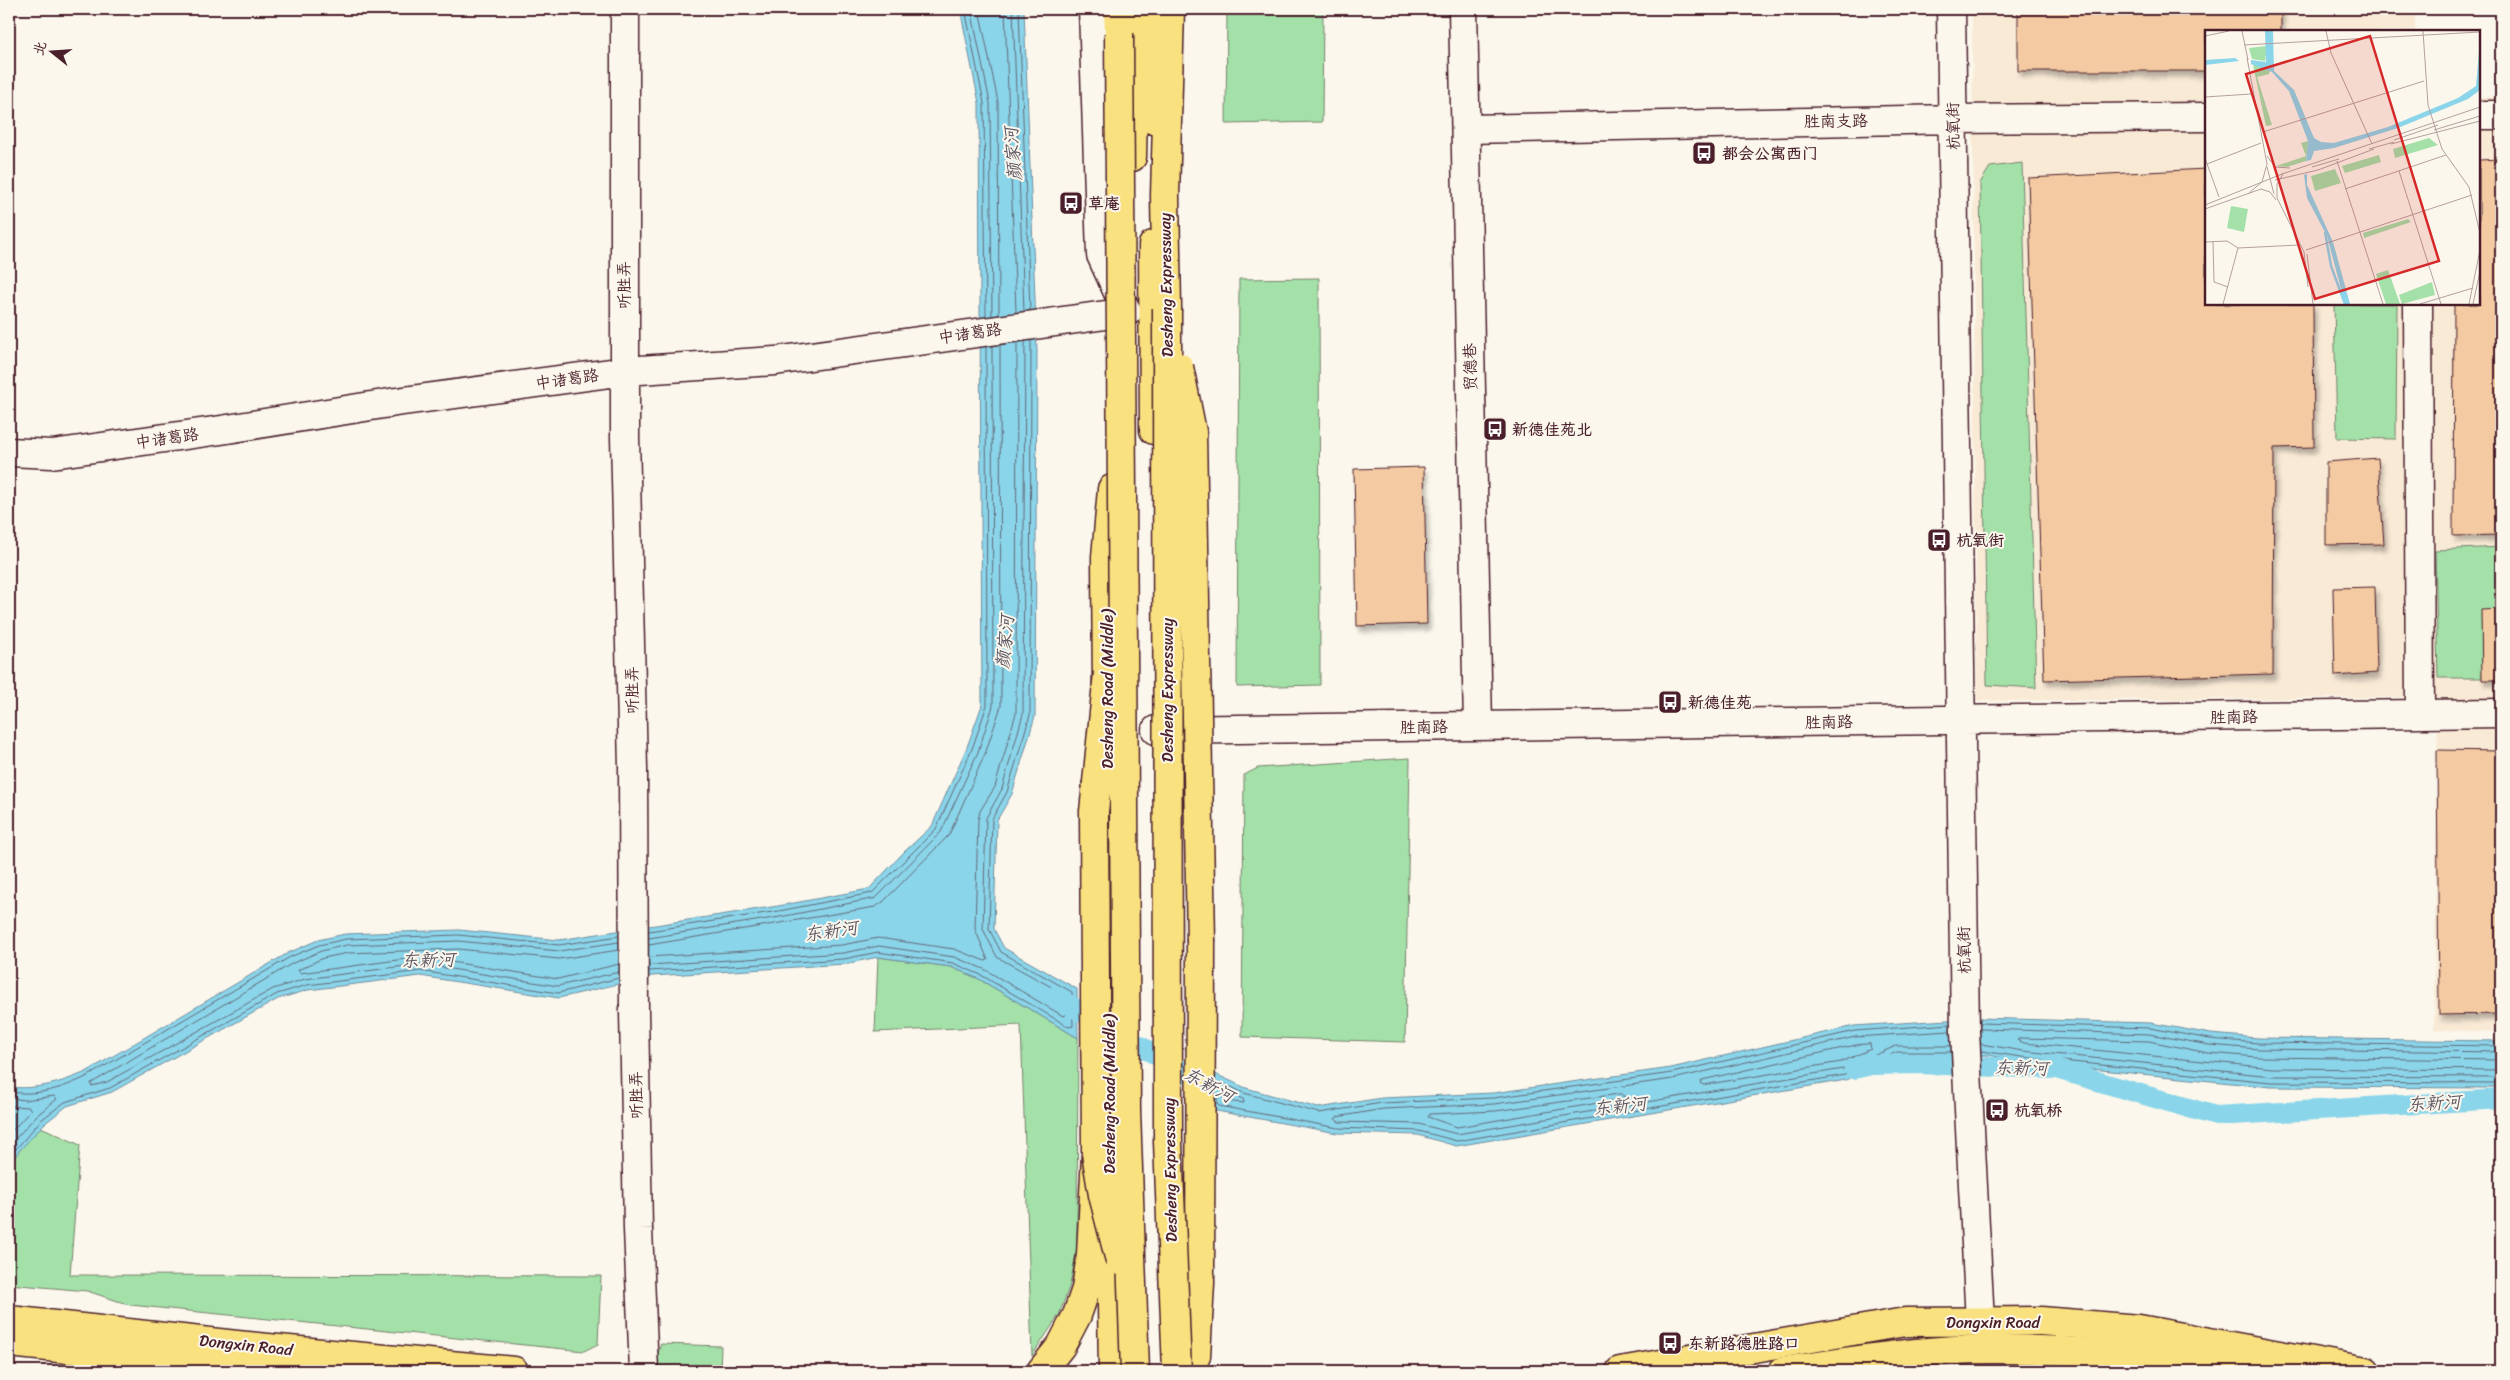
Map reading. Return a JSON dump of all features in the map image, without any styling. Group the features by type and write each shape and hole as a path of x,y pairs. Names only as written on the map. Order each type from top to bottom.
{"main road":[{"path":"1118,9 1126,1111 1135,1371"},
{"name":"Desheng Road (Middle)","path":"1113,1371 1106,557 1127,312 1135,9"},
{"path":"1154,9 1152,308 1161,1288 1166,1371"},
{"name":"Desheng Expressway","path":"1170,9 1165,196 1167,308 1168,1142 1178,1371"},
{"path":"1167,308 1192,432 1201,942 1200,1284 1196,1356 1189,1371"},
{"path":"1041,1371 1061,1346 1077,1315 1086,1289 1091,1255 1096,1153 1094,812 1122,533"},
{"path":"1096,1153 1103,1196 1118,1252 1143,1327 1167,1360 1178,1371"},
{"name":"Dongxin Road","path":"9,1320 237,1345 514,1371"},
{"name":"Dongxin Road","path":"1620,1371 1905,1322 2041,1321 2139,1329 2366,1371"},
{"path":"18,1345 285,1371"},
{"path":"1783,1371 1886,1356 1996,1348 2067,1350 2228,1364 2254,1371"}],"street":[{"name":"听胜弄","path":"625,9 623,202 634,896 634,1011 644,1371"},
{"path":"1094,9 1101,255 1127,312"},
{"name":"贸德巷","path":"1463,9 1478,726"},
{"name":"杭氧街","path":"1951,9 1965,1032 1980,1322"},
{"path":"2480,116 2501,115"},
{"name":"胜南支路","path":"1466,129 1953,119 2205,117"},
{"path":"2418,305 2420,714"},
{"name":"中诸葛路","path":"9,452 52,454 221,430 396,402 626,371 775,361 1127,312"},
{"name":"胜南路","path":"1156,730 2501,713"}],"shaded area":[{"path":"1972,9 2415,9 2415,30 2205,30 2205,305 2480,305 2480,97 2501,97 2501,1032 2434,1030 2438,697 1977,701"}],"green space":[{"path":"1227,9 1323,9 1322,122 1226,124"},
{"path":"2022,163 2036,688 1987,685 1980,183 1990,167"},
{"path":"1319,278 1320,685 1237,687 1239,279"},
{"path":"2334,305 2397,305 2396,439 2337,438"},
{"path":"2501,547 2501,678 2438,678 2435,550"},
{"path":"1410,758 1405,1042 1242,1037 1244,775 1258,768"},
{"path":"878,957 951,967 979,979 1078,1038 1077,1249 1070,1285 1059,1315 1032,1356 1021,1025 875,1032"},
{"path":"39,1126 80,1145 70,1275 601,1276 598,1344 584,1351 130,1305 87,1291 9,1284 9,1147"},
{"path":"661,1344 721,1346 720,1371 652,1371"}],"water":[{"name":"颜家河","path":"960,9 1024,9 1037,352 1035,716 1012,794 997,820 994,929 1004,948 1077,989 1078,1038 979,979 951,967 878,957 845,964 652,976 559,998 420,976 308,990 278,999 112,1092 67,1106 44,1124 19,1151 9,1166 9,1087 19,1088 48,1085 86,1072 288,953 318,940 345,934 459,930 559,940 778,906 869,889 932,826 967,747 982,705 979,103"},
{"path":"1978,1018 2151,1023 2211,1034 2258,1038 2501,1041 2501,1088 2271,1087 2021,1062 1989,1055 1898,1057 1846,1080 1456,1146 1418,1135 1337,1133 1211,1110 1213,1073 1246,1088 1318,1108 1382,1098 1493,1093 1671,1068 1854,1026"}],"building":[{"path":"2018,9 2281,9 2281,30 2205,30 2205,71 2018,71"},
{"path":"2501,159 2501,535 2453,536 2454,305 2480,305 2480,160"},
{"path":"2205,169 2205,305 2313,305 2314,447 2274,448 2273,674 2044,680 2028,178"},
{"path":"2378,458 2384,544 2326,545 2326,462"},
{"path":"1424,467 1427,624 1357,626 1354,469"},
{"path":"2375,587 2377,673 2335,676 2333,588"},
{"path":"2501,609 2501,680 2482,680 2481,610"},
{"path":"2437,750 2501,751 2501,1014 2439,1015"}],"waterway":[{"name":"东新河","path":"1054,996 1211,1087"},
{"name":"东新河","path":"1854,1069 1871,1065 1918,1064 2056,1069 2216,1116 2501,1099"}],"place":[{"name":"都会公寓西门","path":"1704,153"},
{"name":"草庵","path":"1071,203"},
{"name":"新德佳苑北","path":"1495,429"},
{"name":"杭氧街","path":"1939,540"},
{"name":"新德佳苑","path":"1670,702"},
{"name":"杭氧桥","path":"1997,1110"},
{"name":"东新路德胜路口","path":"1670,1343"}]}
